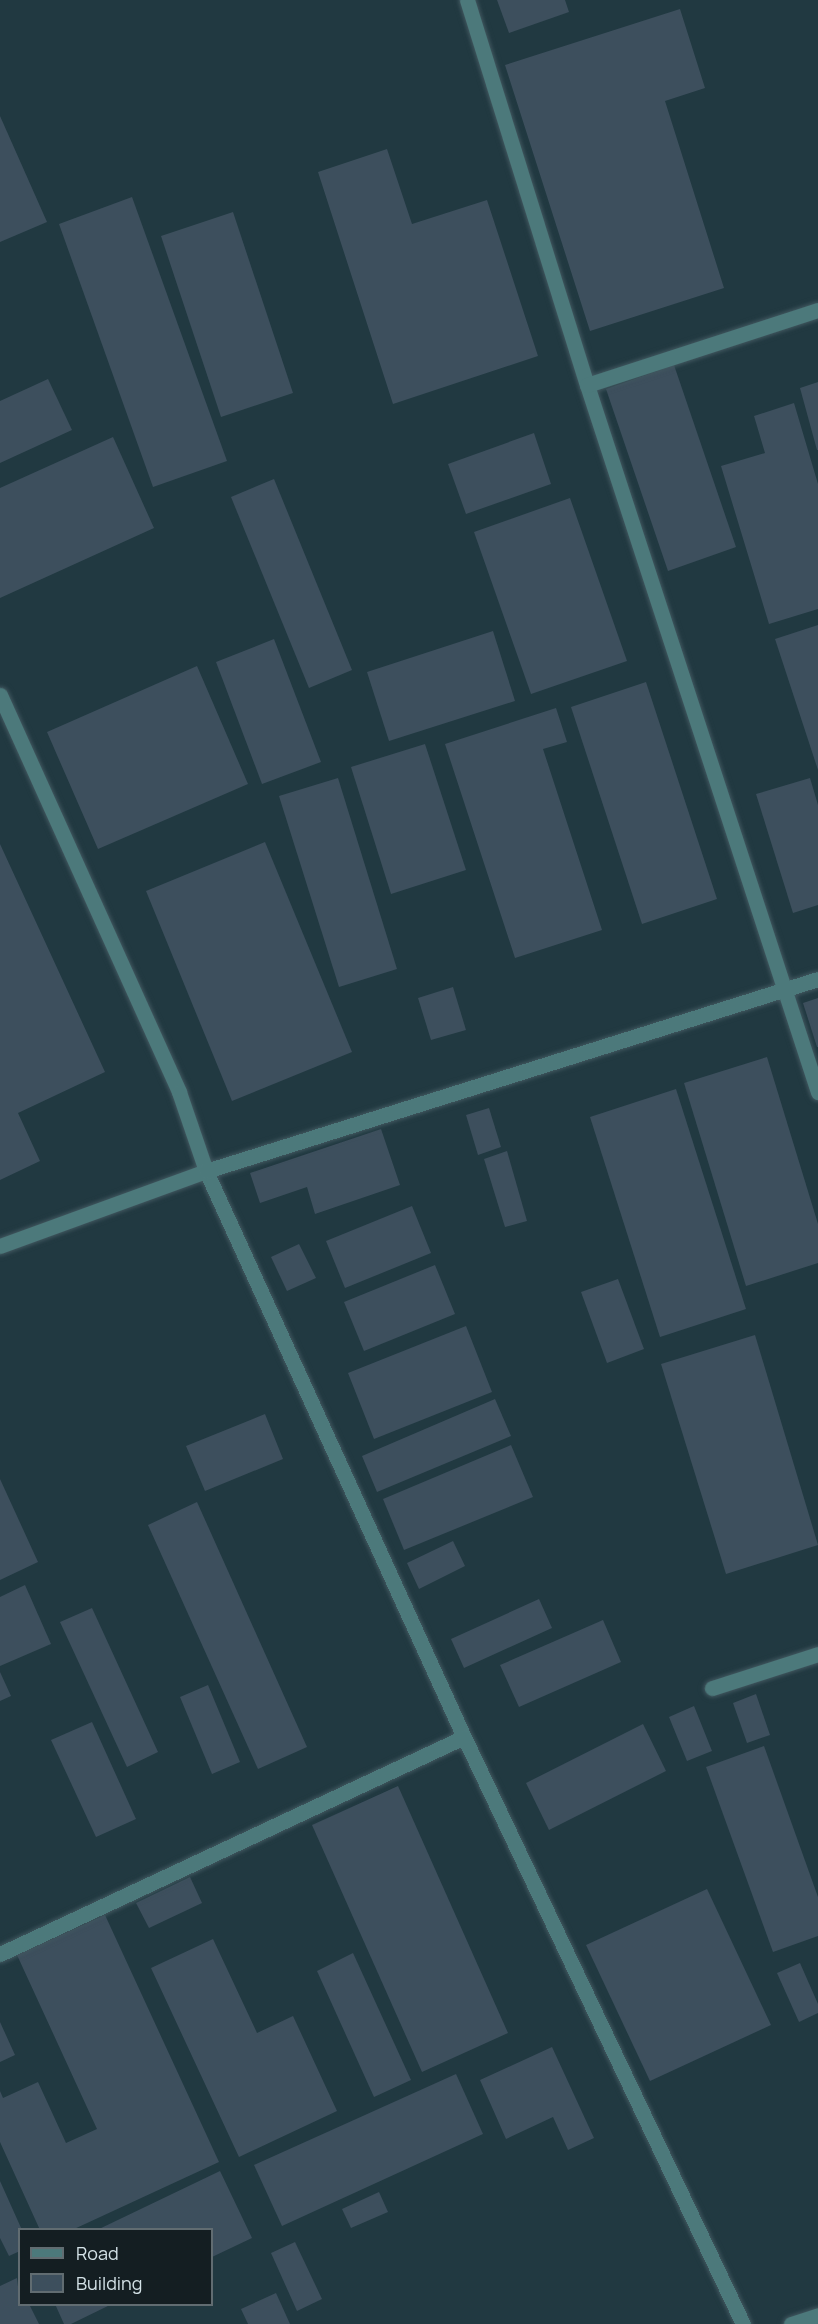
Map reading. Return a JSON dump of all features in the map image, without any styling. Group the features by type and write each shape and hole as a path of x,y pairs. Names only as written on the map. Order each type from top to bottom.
{"street":[{"path":"467,0 587,384 818,1092"},
{"path":"587,384 818,310"},
{"path":"0,694 179,1092 206,1171 464,1737 743,2324"},
{"path":"0,1246 206,1171 818,979"},
{"path":"712,1688 818,1654"},
{"path":"0,1954 464,1737"},
{"path":"791,2324 818,2315"}],"building":[{"path":"497,0 565,0 569,12 509,33"},
{"path":"680,9 705,88 665,101 724,288 590,331 505,65"},
{"path":"0,116 47,222 0,242"},
{"path":"387,149 412,224 487,200 538,356 393,404 318,172"},
{"path":"132,197 227,461 153,487 59,224"},
{"path":"233,212 293,393 221,417 161,236"},
{"path":"674,365 736,547 668,571 606,389"},
{"path":"48,379 72,430 0,463 0,401"},
{"path":"818,382 818,450 817,450 800,388"},
{"path":"794,403 818,484 818,609 769,624 721,466 765,453 754,416"},
{"path":"534,433 551,484 466,514 448,464"},
{"path":"113,437 154,528 0,598 0,488"},
{"path":"274,479 352,670 309,688 231,497"},
{"path":"570,498 627,661 531,694 474,532"},
{"path":"818,625 818,770 775,639"},
{"path":"493,631 515,701 389,741 367,672"},
{"path":"274,639 321,762 262,784 216,662"},
{"path":"197,666 248,784 98,849 47,732"},
{"path":"646,682 717,899 642,924 571,707"},
{"path":"556,708 567,742 543,749 602,930 515,958 445,744"},
{"path":"425,744 466,870 391,894 351,767"},
{"path":"338,778 397,969 339,987 279,796"},
{"path":"810,778 818,805 818,905 793,913 756,794"},
{"path":"265,842 352,1052 232,1101 146,891"},
{"path":"0,844 105,1072 18,1113 40,1161 0,1180"},
{"path":"453,987 466,1030 431,1040 418,998"},
{"path":"818,998 818,1047 817,1047 803,1003"},
{"path":"767,1057 818,1224 818,1263 746,1286 684,1083"},
{"path":"676,1089 746,1309 660,1337 590,1117"},
{"path":"489,1108 501,1147 478,1155 466,1115"},
{"path":"381,1129 400,1185 315,1214 307,1187 260,1203 250,1173"},
{"path":"507,1151 527,1221 505,1227 484,1159"},
{"path":"412,1206 431,1253 345,1288 326,1241"},
{"path":"299,1244 316,1278 287,1291 271,1257"},
{"path":"435,1265 455,1314 364,1351 344,1302"},
{"path":"618,1279 644,1349 607,1363 581,1292"},
{"path":"466,1326 492,1392 374,1439 348,1373"},
{"path":"755,1335 818,1545 726,1574 661,1364"},
{"path":"495,1399 511,1436 377,1492 362,1456"},
{"path":"265,1414 283,1459 205,1491 186,1446"},
{"path":"511,1445 533,1497 404,1550 383,1499"},
{"path":"0,1479 38,1562 0,1580"},
{"path":"197,1502 307,1747 258,1769 148,1525"},
{"path":"453,1541 465,1566 419,1589 407,1563"},
{"path":"25,1585 51,1644 0,1666 0,1597"},
{"path":"539,1599 552,1628 464,1668 451,1639"},
{"path":"92,1608 158,1752 127,1767 60,1622"},
{"path":"603,1620 621,1662 519,1707 500,1665"},
{"path":"0,1672 11,1696 0,1701"},
{"path":"208,1685 240,1762 212,1774 180,1697"},
{"path":"756,1694 770,1735 747,1743 733,1703"},
{"path":"694,1706 712,1751 687,1761 669,1717"},
{"path":"92,1722 136,1819 96,1837 51,1740"},
{"path":"643,1724 666,1771 549,1830 526,1783"},
{"path":"764,1746 818,1897 818,1936 773,1952 706,1767"},
{"path":"398,1786 508,2033 422,2072 312,1825"},
{"path":"190,1877 202,1903 149,1928 136,1903"},
{"path":"707,1889 771,2025 650,2081 586,1945"},
{"path":"105,1915 219,2162 76,2228 39,2228 0,2142 0,2091 3,2098 38,2082 66,2143 97,2129 17,1955"},
{"path":"213,1939 257,2033 293,2016 337,2111 239,2157 151,1968"},
{"path":"353,1953 411,2080 374,2097 317,1971"},
{"path":"800,1963 818,2004 818,2013 799,2022 777,1973"},
{"path":"0,2022 15,2055 0,2062"},
{"path":"552,2047 594,2138 568,2150 553,2117 506,2139 480,2080"},
{"path":"456,2074 483,2134 282,2226 254,2165"},
{"path":"220,2171 252,2238 213,2257 213,2228 101,2228"},
{"path":"0,2181 21,2228 18,2228 18,2252 9,2256 0,2238"},
{"path":"379,2192 388,2212 351,2228 342,2209"},
{"path":"295,2242 322,2299 297,2311 271,2253"},
{"path":"17,2278 18,2306 30,2306 39,2324 0,2324 0,2286"},
{"path":"276,2293 290,2324 248,2324 241,2309"},
{"path":"56,2306 108,2306 71,2324 64,2324"}]}
